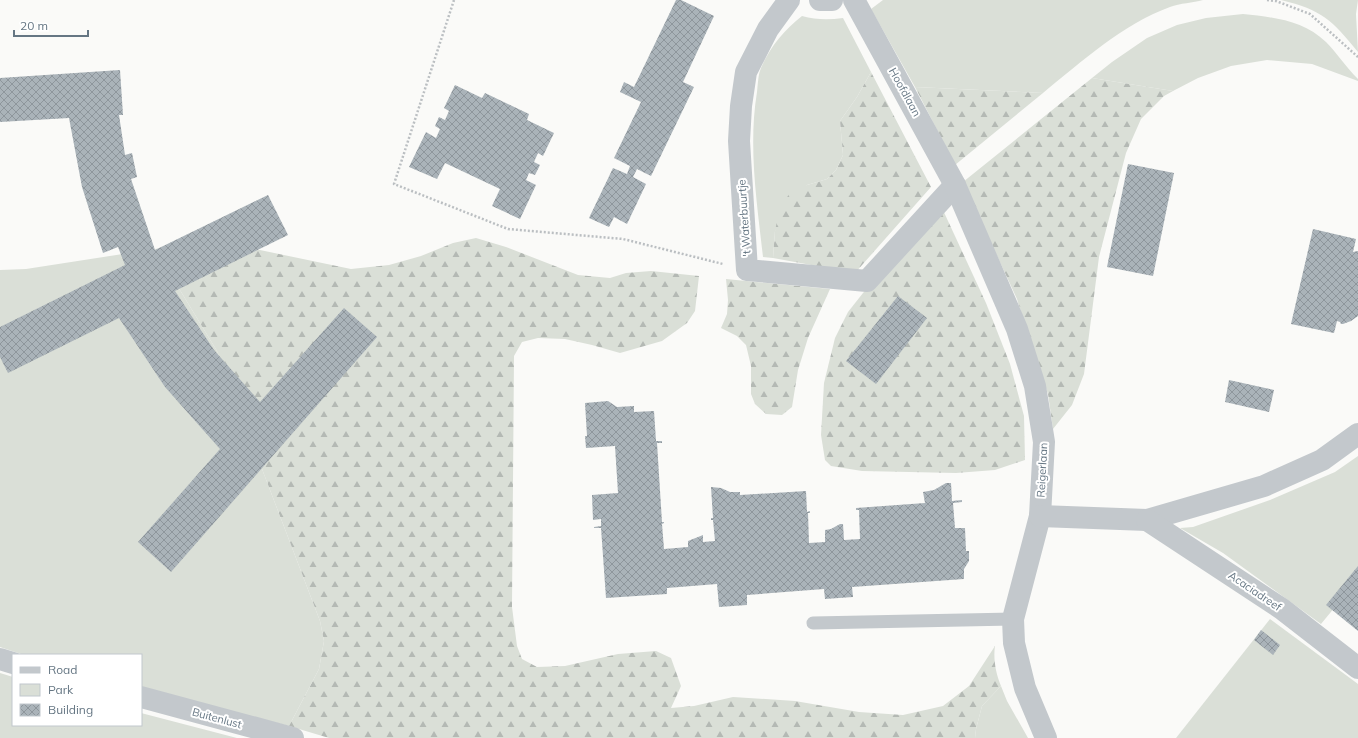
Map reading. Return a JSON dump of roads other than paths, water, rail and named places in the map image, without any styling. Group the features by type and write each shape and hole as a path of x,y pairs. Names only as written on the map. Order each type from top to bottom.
{"street":[{"name":"'t Waterbuurtje","path":"790,0 768,29 746,72 741,106 739,141 747,270 867,281 955,185"},
{"path":"820,0 832,0"},
{"name":"Hoofdlaan","path":"854,0 955,185"},
{"name":"Reigerlaan","path":"955,185 1017,329 1035,386 1044,442 1040,516 1013,619 1014,643 1025,688 1046,738"},
{"path":"1040,516 1147,520 1264,486 1322,460 1358,434"},
{"name":"Acaciadreef","path":"1147,520 1282,609 1358,668"},
{"path":"0,659 12,663"},
{"name":"Buitenlust","path":"142,697 293,738"}],"lane":[{"path":"813,623 1013,619"}]}
